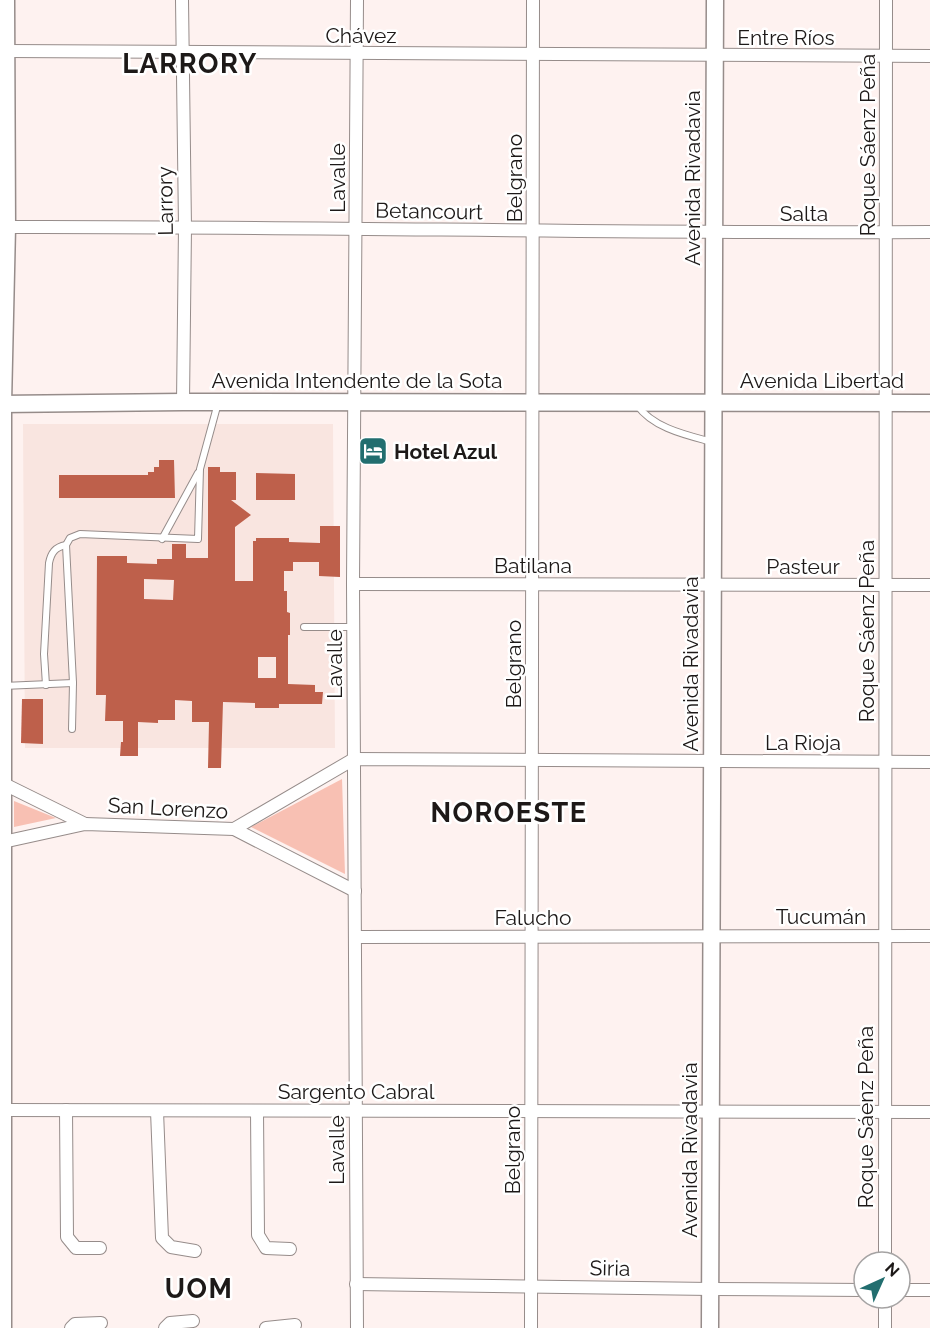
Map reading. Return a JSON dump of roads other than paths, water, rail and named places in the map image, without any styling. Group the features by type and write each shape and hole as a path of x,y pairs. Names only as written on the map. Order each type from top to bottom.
{"main road":[{"path":"3,1328 1,404 6,0"},
{"name":"Avenida Rivadavia","path":"710,1328 715,0"},
{"name":"Avenida Intendente de la Sota","path":"1,404 713,402"},
{"name":"Avenida Libertad","path":"713,402 930,403"}],"street":[{"name":"Larrory","path":"182,0 185,227 183,402"},
{"name":"Lavalle","path":"357,0 353,584 357,1328"},
{"name":"Belgrano","path":"531,1328 533,0"},
{"name":"Roque Sáenz Peña","path":"885,1250 886,0"},
{"name":"Chávez","path":"7,51 714,56"},
{"name":"Entre Ríos","path":"714,56 930,56"},
{"name":"Betancourt","path":"3,227 714,234"},
{"name":"Salta","path":"714,234 930,232"},
{"name":"Batilana","path":"353,584 713,585"},
{"name":"Pasteur","path":"713,585 930,585"},
{"path":"234,829 354,759 712,762"},
{"name":"La Rioja","path":"712,762 930,762"},
{"path":"3,783 85,824"},
{"name":"San Lorenzo","path":"3,842 85,824 234,829 355,891"},
{"name":"Falucho","path":"355,937 712,935"},
{"name":"Tucumán","path":"712,935 930,936"},
{"name":"Sargento Cabral","path":"1,1110 930,1112"},
{"path":"66,1110 67,1237 76,1248 100,1248"},
{"path":"157,1110 162,1238 171,1247 195,1251"},
{"path":"257,1111 258,1235 266,1248 290,1249"},
{"name":"Siria","path":"356,1284 852,1290"},
{"path":"912,1290 930,1290"},
{"path":"885,1310 885,1328"},
{"path":"165,1328 170,1323 193,1321"},
{"path":"71,1328 75,1324 101,1323"},
{"path":"266,1328 295,1325"}],"lane":[{"path":"72,729 73,683 66,545 70,538 80,534 198,539 200,469 218,402"},
{"path":"635,402 647,417 678,432 713,442"},
{"path":"162,538 200,469"},
{"path":"46,685 44,654 49,563 56,549 66,545"},
{"path":"304,627 354,627"},
{"path":"3,686 73,683"}],"place":[{"name":"Hotel Azul","path":"373,451"}],"district":[{"name":"LARRORY","path":"190,63"},
{"name":"NOROESTE","path":"509,812"},
{"name":"UOM","path":"199,1288"}]}
